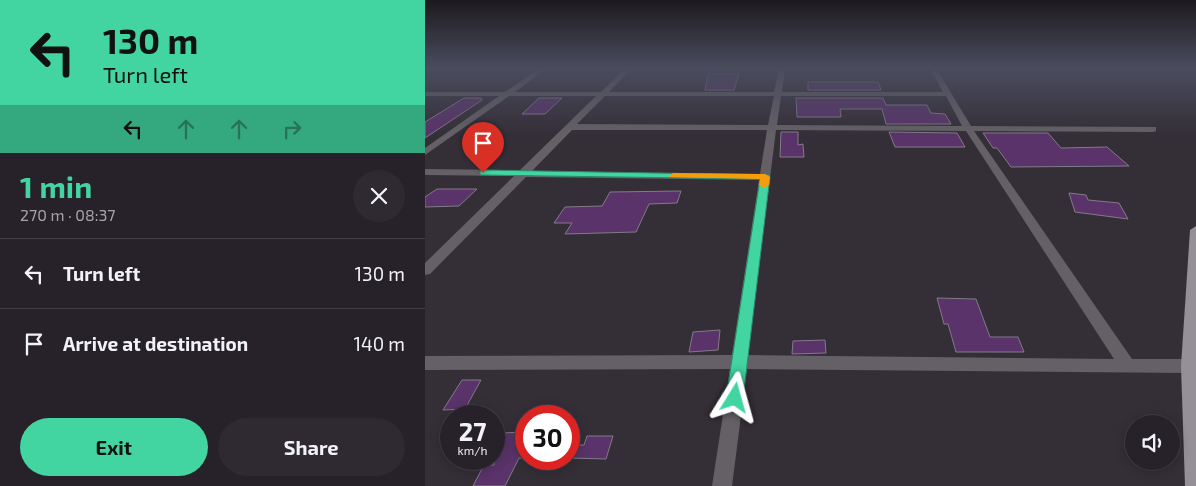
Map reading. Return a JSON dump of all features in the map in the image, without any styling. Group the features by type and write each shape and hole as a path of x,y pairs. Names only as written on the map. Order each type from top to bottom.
{"main road":[{"path":"1195,486 1189,366 1196,230"}],"street":[{"path":"425,152 511,91"},
{"path":"425,271 606,91"},
{"path":"722,486 771,128 779,91"},
{"path":"946,91 1128,366"},
{"path":"426,95 948,94"},
{"path":"569,127 1153,128"},
{"path":"425,172 765,177"},
{"path":"425,363 739,362 1189,366"}],"building":[{"path":"464,98 481,98 482,100 425,138 425,122"},
{"path":"539,98 562,98 545,114 522,114"},
{"path":"796,98 883,98 886,105 927,105 931,113 945,114 951,124 886,124 882,109 840,109 841,117 797,117"},
{"path":"781,132 798,132 798,145 803,144 804,157 780,157"},
{"path":"889,132 957,133 965,147 895,147"},
{"path":"983,133 1048,133 1061,148 1107,147 1129,166 1011,167 997,148 993,148"},
{"path":"437,189 477,189 459,206 425,207 425,197"},
{"path":"681,191 677,203 649,204 636,232 565,234 572,223 554,223 565,207 602,206 610,192"},
{"path":"1069,193 1086,195 1088,200 1119,203 1128,219 1075,212"},
{"path":"937,298 976,299 990,337 1018,337 1024,352 956,352 948,324 944,324"},
{"path":"720,330 718,350 689,352 693,332"},
{"path":"825,340 826,353 792,354 793,341"},
{"path":"462,380 481,380 467,405 446,405"},
{"path":"515,432 515,466 505,486 473,486 481,470 505,470 505,433"},
{"path":"587,436 613,436 606,459 580,458 580,445 584,445"}],"slow traffic":[{"path":"673,176 765,177 764,185"}],"route":[{"path":"483,173 765,177 735,398"}]}
